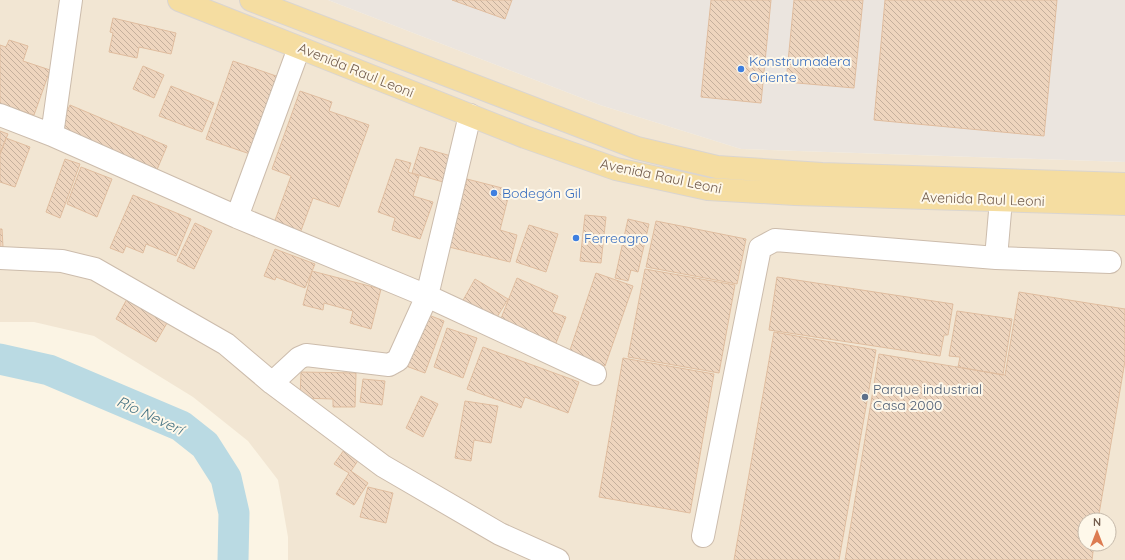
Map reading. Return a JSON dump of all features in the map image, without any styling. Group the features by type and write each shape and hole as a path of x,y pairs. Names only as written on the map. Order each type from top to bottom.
{"main road":[{"name":"Avenida Raul Leoni","path":"179,0 470,115 616,169 708,189 795,194 1125,204"},
{"name":"Avenida Raul Leoni","path":"251,0 637,148 717,167 822,174 1125,184"}],"street":[{"path":"52,135 71,0"},
{"path":"237,217 299,48"},
{"path":"0,115 52,135 237,217 427,296 595,374"},
{"path":"272,384 298,358 306,355 389,365 398,360 427,296 470,115"},
{"path":"996,258 1001,200"},
{"path":"703,536 760,248 776,240 996,258 1110,262"},
{"path":"0,258 62,262 95,269 226,344 272,384 383,466 500,534 558,560"}],"shaded area":[{"path":"0,0 328,0 600,105 741,149 1125,162 1125,560 288,560 288,537 278,480 248,441 193,397 94,336 34,322 0,322"},
{"path":"328,0 1125,0 1125,162 741,149 600,105"}],"building":[{"path":"452,0 512,0 505,19"},
{"path":"711,0 771,0 761,103 701,97"},
{"path":"794,0 863,0 854,88 786,82"},
{"path":"885,0 1057,0 1044,136 874,120"},
{"path":"113,18 176,33 171,54 139,47 137,58 109,52 113,33 110,32"},
{"path":"9,40 28,46 23,61 50,70 34,115 0,104 0,45 6,47"},
{"path":"233,61 279,77 253,155 206,139"},
{"path":"143,66 164,75 154,98 133,89"},
{"path":"171,86 214,103 202,132 159,116"},
{"path":"300,91 332,102 329,111 369,125 339,207 313,198 299,236 273,226 291,176 272,169"},
{"path":"70,105 167,146 156,172 58,131"},
{"path":"0,131 8,134 0,153"},
{"path":"6,138 30,147 15,187 0,182 0,155"},
{"path":"420,147 451,156 443,182 412,173"},
{"path":"65,159 80,164 60,218 46,212"},
{"path":"396,159 411,163 408,172 419,176 413,196 433,202 420,239 392,230 395,218 378,212"},
{"path":"81,167 112,179 97,217 67,204"},
{"path":"467,179 510,190 500,230 517,235 510,262 449,247"},
{"path":"133,195 191,219 176,256 146,244 143,253 126,246 123,253 110,248"},
{"path":"585,215 606,217 601,263 580,261"},
{"path":"628,219 649,224 638,272 631,270 628,281 615,278"},
{"path":"656,221 746,239 737,284 646,267"},
{"path":"195,223 212,231 194,269 177,261"},
{"path":"529,225 558,234 546,272 516,262"},
{"path":"0,229 2,229 3,247 0,247"},
{"path":"275,249 315,264 305,288 276,277 275,280 264,276"},
{"path":"645,269 735,285 719,373 628,357"},
{"path":"312,271 381,289 371,329 350,323 353,311 324,303 323,310 303,305"},
{"path":"596,273 633,286 605,366 569,353"},
{"path":"777,277 953,304 948,335 944,335 940,356 769,330"},
{"path":"517,278 558,296 552,312 566,317 556,343 500,321"},
{"path":"475,279 508,299 494,322 462,302"},
{"path":"1019,292 1125,309 1125,361 1099,512 1077,512 1077,552 1093,552 1092,560 845,560 879,354 1005,375"},
{"path":"127,299 167,323 156,342 116,319"},
{"path":"957,311 1012,319 1003,375 958,367 960,357 949,356"},
{"path":"426,314 444,321 425,373 406,366"},
{"path":"447,328 477,338 463,378 434,367"},
{"path":"774,332 876,350 839,560 734,560"},
{"path":"483,347 579,382 568,413 525,397 521,408 467,389"},
{"path":"623,358 714,374 690,513 599,497"},
{"path":"301,372 356,373 355,407 333,407 333,399 300,398"},
{"path":"363,379 385,381 382,405 360,402"},
{"path":"421,396 438,404 423,437 406,428"},
{"path":"465,401 498,406 491,443 474,440 471,461 455,458"},
{"path":"344,450 359,459 351,471 368,483 354,505 336,494 349,473 334,464"},
{"path":"368,487 393,493 386,523 360,517"}],"waterway":[{"name":"Río Neverí","path":"0,359 49,370 181,426 205,445 226,478 234,513 233,560"}],"place":[{"name":"Konstrumadera Oriente","path":"741,69"},
{"name":"Bodegón Gil","path":"494,193"},
{"name":"Ferreagro","path":"576,238"},
{"name":"Parque industrial Casa 2000","path":"865,397"}]}
